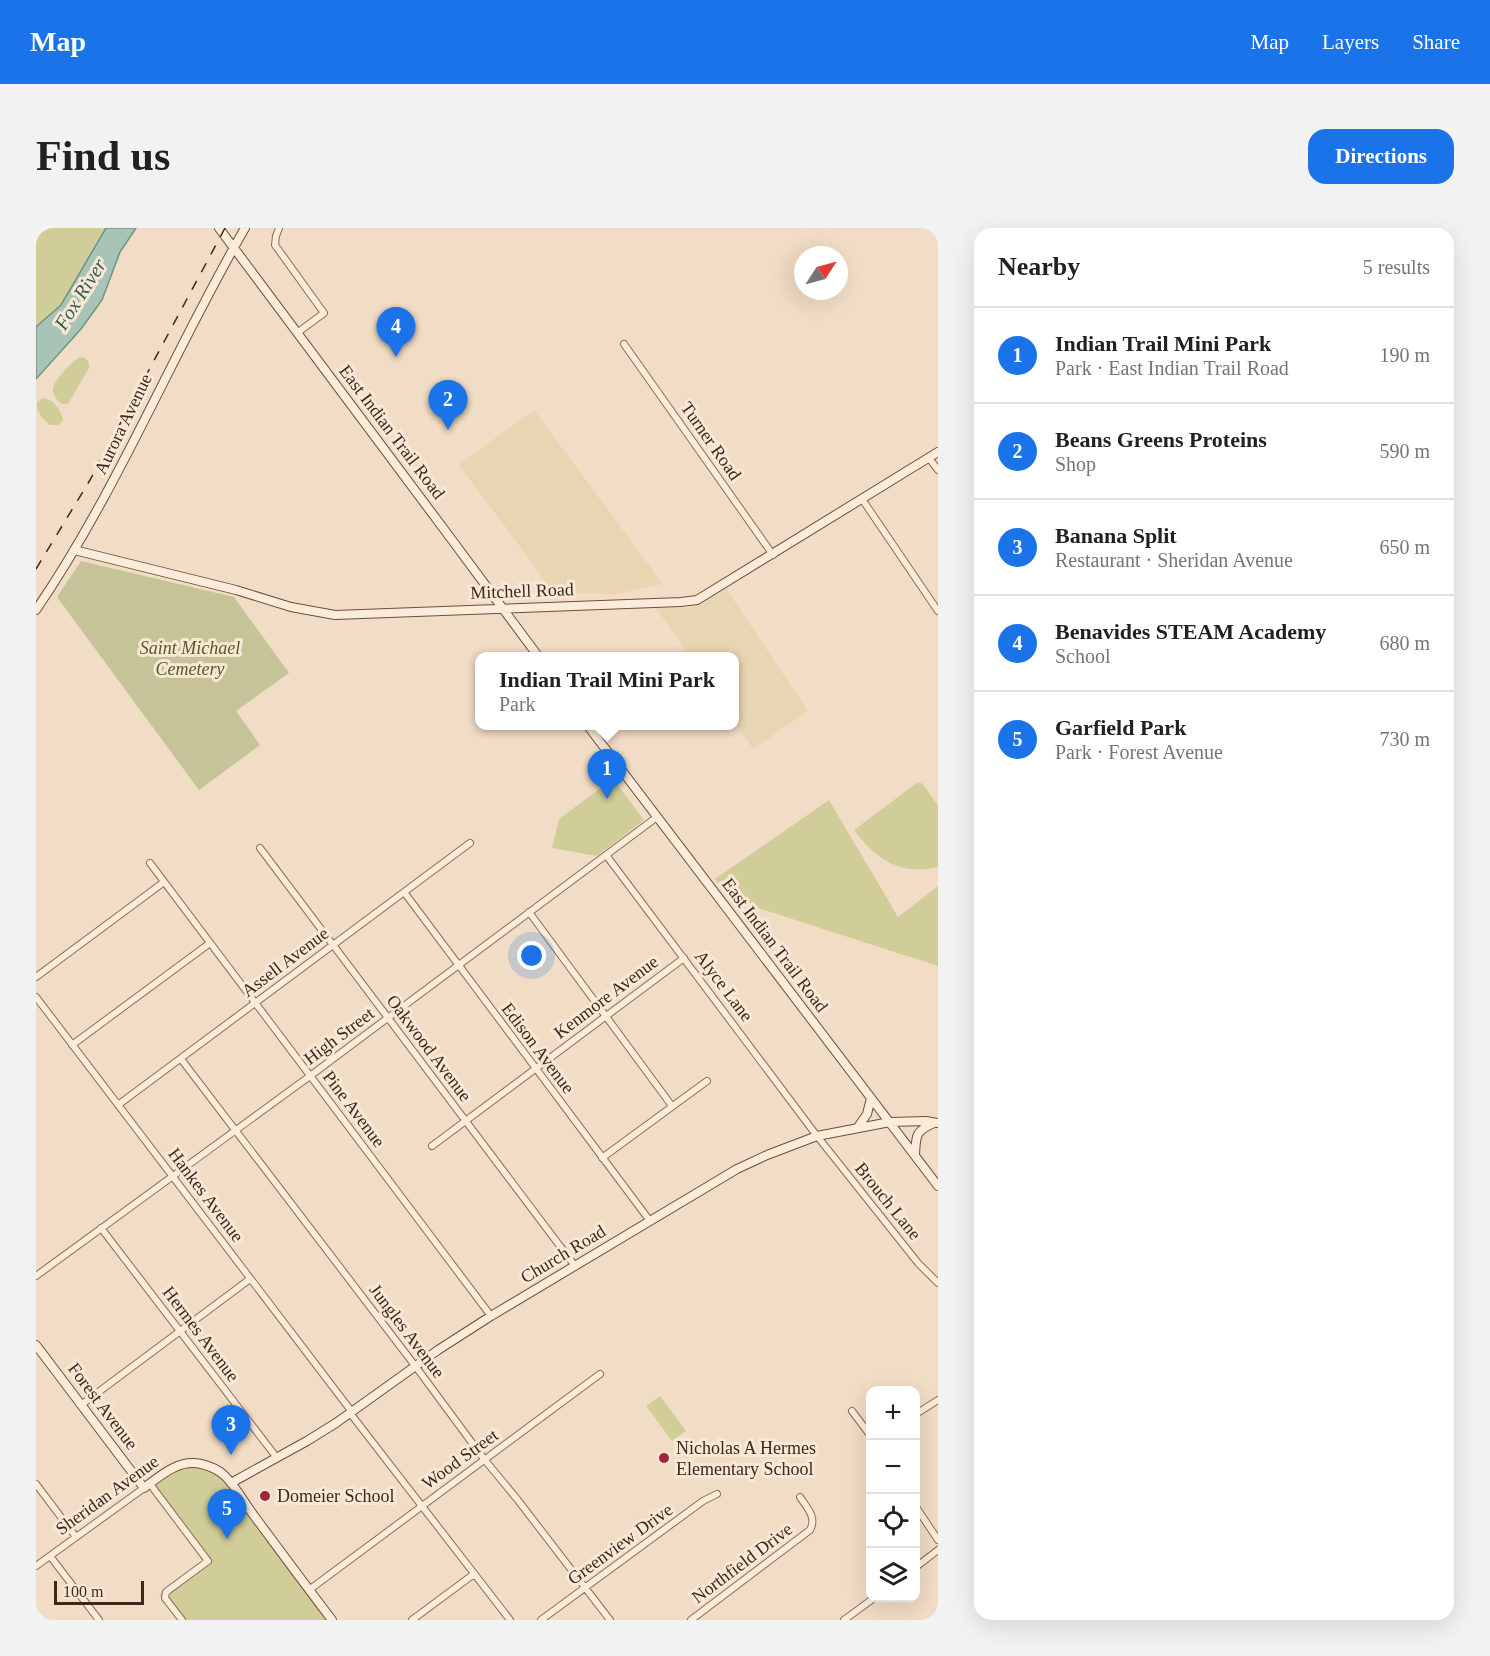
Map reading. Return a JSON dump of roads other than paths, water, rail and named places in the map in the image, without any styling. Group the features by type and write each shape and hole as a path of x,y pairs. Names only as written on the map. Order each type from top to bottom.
{"street":[{"name":"East Indian Trail Road","path":"219,228 534,652"},
{"name":"Aurora Avenue","path":"36,610 112,484 175,358 245,228"},
{"path":"279,228 275,245 324,313 297,333"},
{"name":"Turner Road","path":"624,344 773,555"},
{"name":"Mitchell Road","path":"74,550 236,590 291,607 335,615 681,602 697,600 938,452"},
{"path":"929,458 938,470"},
{"path":"862,499 938,611"},
{"name":"East Indian Trail Road","path":"591,730 938,1185"},
{"name":"High Street","path":"36,1276 310,1076 657,817"},
{"name":"Assell Avenue","path":"118,1105 470,843"},
{"name":"Oakwood Avenue","path":"260,848 574,1266"},
{"name":"Alyce Lane","path":"606,855 817,1136"},
{"name":"Pine Avenue","path":"150,863 491,1316"},
{"path":"36,977 164,882"},
{"name":"Edison Avenue","path":"404,892 650,1221"},
{"path":"529,912 672,1106"},
{"path":"72,1045 210,943"},
{"name":"Kenmore Avenue","path":"432,1146 684,958"},
{"name":"Hankes Avenue","path":"36,997 510,1620"},
{"name":"Jungles Avenue","path":"181,1059 416,1366 484,1459 610,1620"},
{"path":"602,1158 707,1081"},
{"path":"858,1127 867,1114 871,1098"},
{"name":"Church Road","path":"231,1483 307,1441 351,1413 491,1316 737,1169 817,1136 890,1122 936,1123"},
{"path":"915,1155 916,1137 919,1131 936,1123"},
{"name":"Brouch Lane","path":"817,1136 918,1263 938,1283"},
{"name":"Hermes Avenue","path":"101,1228 277,1458"},
{"path":"81,1405 250,1279"},
{"name":"Forest Avenue","path":"36,1345 81,1405 208,1561 166,1592 165,1598 182,1620"},
{"name":"Wood Street","path":"309,1590 600,1374"},
{"path":"920,1411 938,1400"},
{"path":"852,1411 866,1430"},
{"name":"Sheridan Avenue","path":"36,1566 173,1468 194,1463 218,1471 231,1483 332,1620"},
{"path":"36,1484 76,1537"},
{"name":"Greenview Drive","path":"541,1620 717,1494"},
{"name":"Northfield Drive","path":"691,1620 810,1530 813,1517 800,1497"},
{"path":"920,1514 938,1540"},
{"path":"920,1563 938,1550"},
{"path":"50,1556 99,1620"},
{"path":"412,1620 474,1574"},
{"path":"844,1620 869,1602"}],"water":[{"name":"Fox River","path":"106,228 136,228 120,252 102,300 81,329 36,379 36,327 61,305"}],"railway":[{"path":"36,569 90,480 225,228"}],"place":[{"name":"Benavides STEAM Academy","path":"396,357"},
{"name":"Beans Greens Proteins","path":"448,430"},
{"name":"Indian Trail Mini Park","path":"607,799"},
{"name":"Banana Split","path":"231,1455"},
{"name":"Nicholas A Hermes Elementary School","path":"664,1458"},
{"name":"Domeier School","path":"265,1496"},
{"name":"Garfield Park","path":"227,1539"}],"park label":[{"name":"Saint Michael Cemetery","path":"190,658"}]}
